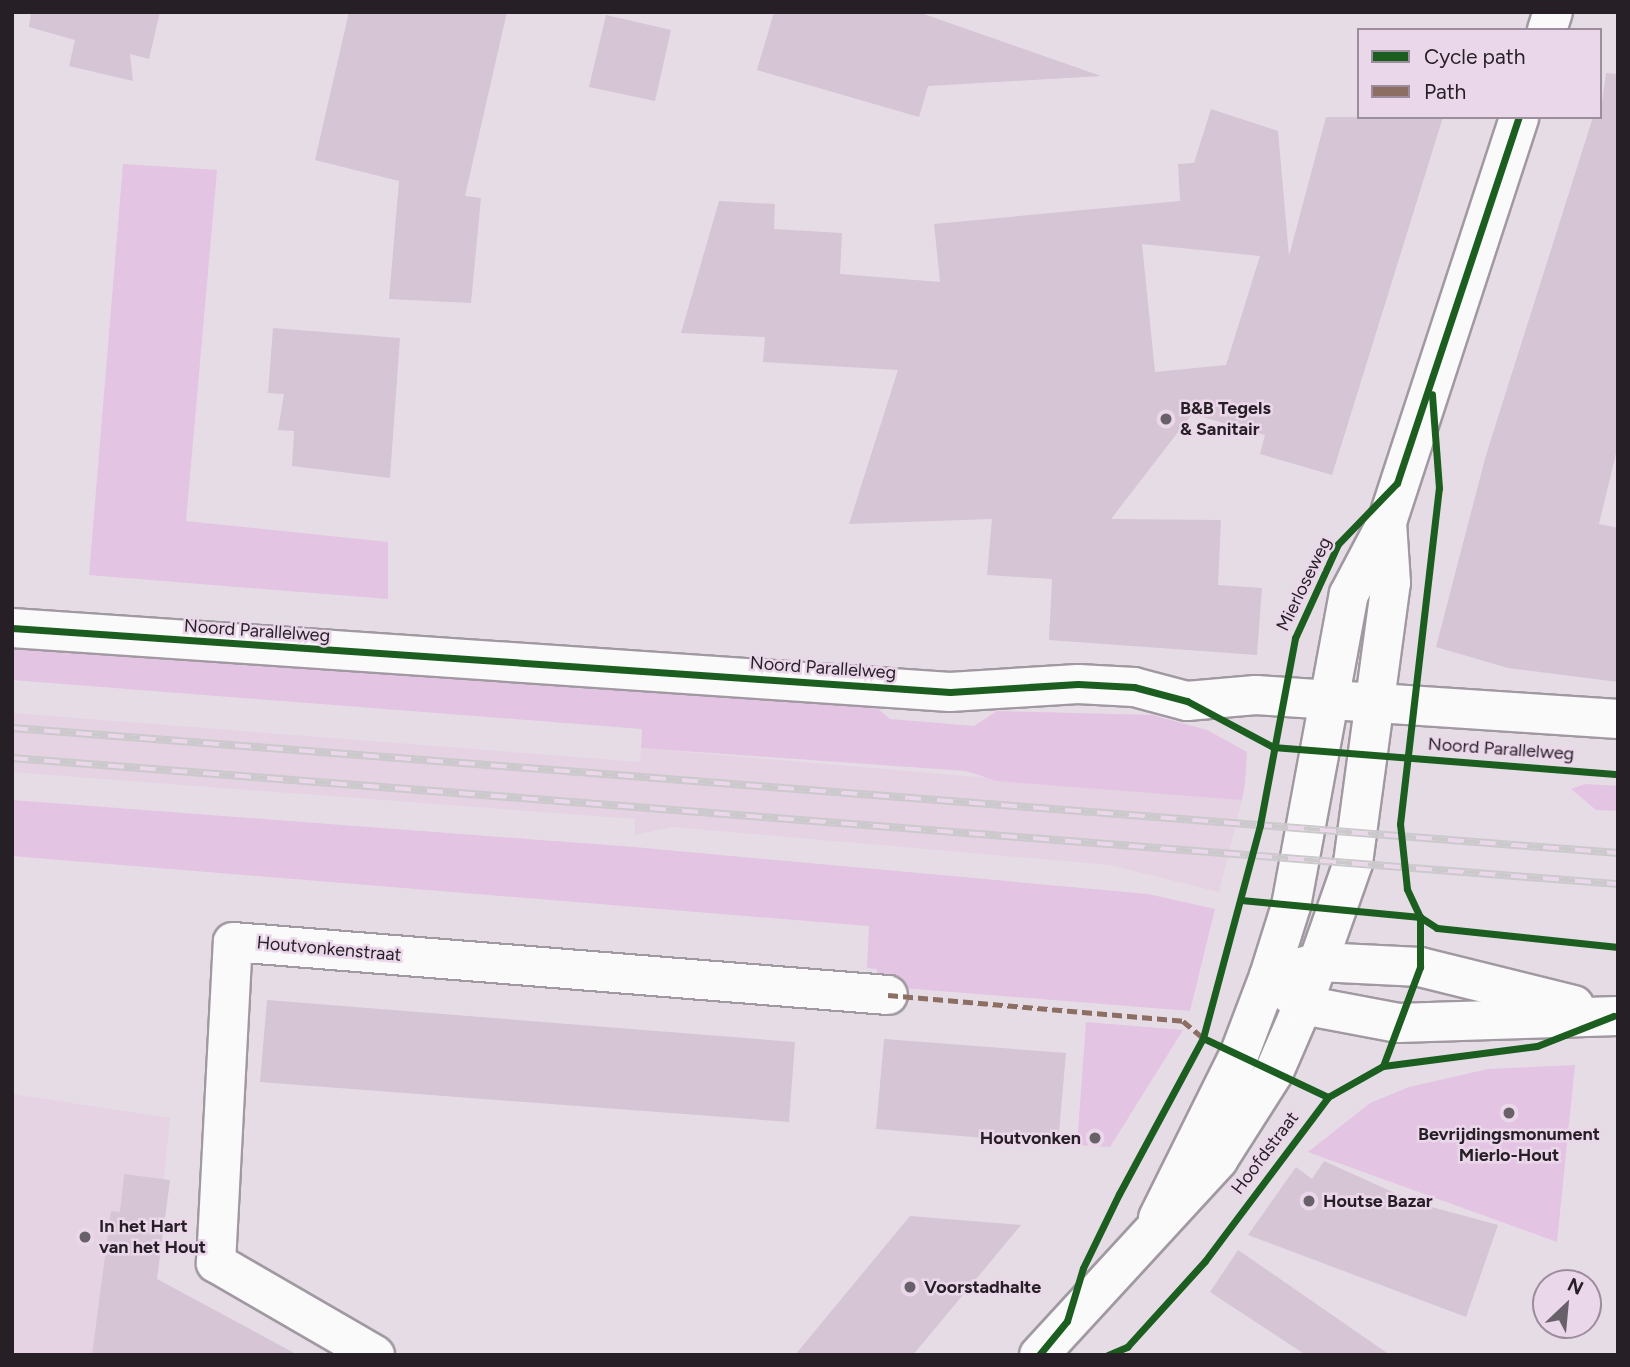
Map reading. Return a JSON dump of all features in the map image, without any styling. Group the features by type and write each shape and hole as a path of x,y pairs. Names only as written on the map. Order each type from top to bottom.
{"street":[{"path":"1269,976 1291,906 1349,594 1387,522 1518,119"},
{"path":"1303,1005 1353,863 1372,704 1391,583 1387,522"},
{"name":"Noord Parallelweg","path":"12,628 950,692 1078,684 1134,687 1187,701 1256,695 1618,719"},
{"name":"Houtvonkenstraat","path":"375,1355 216,1263 233,942 888,995"},
{"path":"1269,976 1319,962 1444,971 1615,1016"},
{"path":"1269,976 1303,1005 1398,1023 1615,1016"},
{"name":"Hoofdstraat","path":"1158,1218 1239,1055 1269,976"},
{"name":"Hoofdstraat","path":"1039,1355 1158,1218 1225,1149 1274,1072 1303,1005"}],"shaded area":[{"path":"123,164 217,170 186,521 388,542 388,599 89,575"},
{"path":"12,646 871,703 890,719 974,726 997,711 1152,715 1207,730 1247,752 1245,783 1242,800 997,781 966,771 641,748 642,729 12,680"},
{"path":"12,713 640,762 641,748 1242,800 1219,892 1110,865 673,827 635,835 635,819 12,772"},
{"path":"1585,784 1618,786 1618,811 1596,810 1571,789"},
{"path":"12,800 634,847 1148,894 1215,909 1190,1011 877,986 877,969 867,968 869,926 12,856"},
{"path":"1086,1022 1183,1030 1110,1147 1077,1145"},
{"path":"1575,1065 1557,1242 1308,1152 1370,1103 1409,1087 1488,1069"},
{"name":"In het Hart van het Hout","path":"12,1094 170,1118 146,1355 12,1355"}],"building":[{"path":"31,12 160,12 149,59 130,54 133,81 69,66 75,40 29,27"},
{"path":"349,12 507,12 465,196 481,198 471,303 389,299 399,181 315,160"},
{"path":"774,12 918,12 1101,76 928,86 919,117 757,70"},
{"path":"606,15 671,30 655,101 589,87"},
{"path":"1606,73 1618,74 1618,445 1599,524 1618,528 1618,682 1508,668 1436,647 1486,455 1592,119 1602,119"},
{"path":"1211,109 1278,131 1289,256 1326,117 1442,119 1332,475 1260,454 1265,435 1192,414 1111,519 1221,520 1218,585 1262,588 1257,655 1049,640 1052,579 987,575 992,519 849,524 898,370 763,362 765,337 681,333 719,201 775,204 774,229 842,233 840,274 940,282 934,224 1180,201 1178,164 1194,163","holes":["1142,244 1260,256 1226,365 1155,372"]},
{"path":"273,328 400,338 390,478 292,466 294,431 278,430 284,394 268,393"},
{"path":"267,1000 795,1042 789,1122 260,1082"},
{"path":"884,1039 1066,1053 1058,1144 876,1129"},
{"path":"1324,1161 1417,1203 1498,1225 1466,1317 1248,1235 1296,1167 1312,1179"},
{"path":"124,1174 170,1180 157,1279 298,1355 92,1355 111,1211 120,1212"},
{"name":"Voorstadhalte","path":"910,1216 1021,1225 913,1355 795,1355"},
{"path":"1238,1250 1390,1355 1306,1355 1210,1292"}],"railway":[{"path":"12,728 1618,853"},
{"path":"12,758 1618,884"}],"marked path":[{"path":"888,995 1183,1021 1203,1038"}],"cycle path":[{"name":"Mierloseweg","path":"1039,1355 1067,1321 1083,1268 1119,1194 1203,1038 1260,825 1295,638 1338,544 1397,483 1518,119"},
{"path":"1108,1355 1127,1347 1205,1261 1328,1097 1383,1066 1420,967 1420,917 1407,889 1400,824 1439,488 1432,394"},
{"path":"12,628 950,692 1078,684 1134,687 1187,701 1273,747 1618,774"},
{"path":"1241,900 1420,917 1437,928 1618,947"},
{"path":"1383,1066 1537,1046 1613,1016"},
{"path":"1203,1038 1328,1097"}],"place":[{"name":"B&B Tegels & Sanitair","path":"1166,419"},
{"name":"Bevrijdingsmonument Mierlo-Hout","path":"1509,1113"},
{"name":"Houtvonken","path":"1095,1138"},
{"name":"Houtse Bazar","path":"1309,1201"},
{"name":"In het Hart van het Hout","path":"85,1237"},
{"name":"Voorstadhalte","path":"910,1287"}]}
